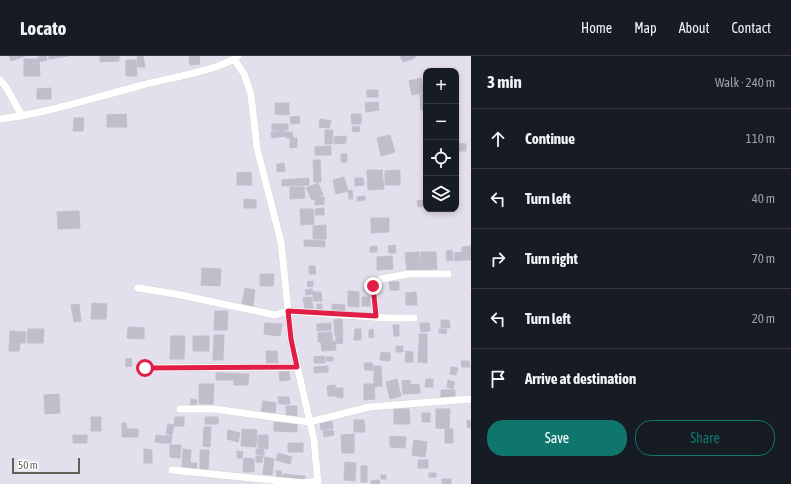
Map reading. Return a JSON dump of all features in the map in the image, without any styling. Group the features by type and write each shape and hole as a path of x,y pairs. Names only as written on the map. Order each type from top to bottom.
{"street":[{"path":"220,56 221,65"},
{"path":"0,119 22,116 221,65 236,58 244,74 251,95 257,148 281,242 291,339 314,440 318,482 302,483 172,470"},
{"path":"0,80 6,87 22,116"},
{"path":"376,316 373,286 381,279 408,274 448,274"},
{"path":"138,288 176,294 275,315 288,311 414,318"},
{"path":"145,368 297,367"},
{"path":"180,409 214,409 309,422 369,407 471,399"}],"building":[{"path":"9,56 25,56 11,61"},
{"path":"46,56 47,60 39,62 38,57"},
{"path":"49,56 68,56 49,59"},
{"path":"100,56 119,56 119,61 100,62"},
{"path":"137,56 143,56 145,67 138,67"},
{"path":"189,56 199,56 200,64 190,65"},
{"path":"400,56 415,56 415,58 403,62"},
{"path":"24,59 39,59 40,76 24,76"},
{"path":"126,60 136,60 137,76 126,76"},
{"path":"421,78 423,92 412,95 409,81"},
{"path":"51,88 51,99 37,99 37,89"},
{"path":"367,90 378,90 378,97 367,97"},
{"path":"420,94 423,94 423,110 421,110"},
{"path":"378,102 379,110 366,112 365,103"},
{"path":"275,103 289,103 289,115 275,114"},
{"path":"126,114 127,127 107,127 107,115"},
{"path":"351,114 361,114 361,124 352,124"},
{"path":"299,116 300,123 291,124 290,117"},
{"path":"74,118 84,118 83,131 73,131"},
{"path":"320,119 331,121 329,128 319,127"},
{"path":"272,124 288,124 288,130 272,130"},
{"path":"359,126 360,131 353,132 352,127"},
{"path":"284,130 285,136 272,138 271,132"},
{"path":"325,130 333,130 332,144 325,144"},
{"path":"285,132 292,132 293,138 286,138"},
{"path":"390,135 395,152 381,156 377,138"},
{"path":"346,136 346,143 334,144 334,137"},
{"path":"290,138 297,138 297,147 290,148"},
{"path":"459,143 466,144 466,151 459,151"},
{"path":"331,146 331,155 315,155 315,147"},
{"path":"341,154 347,154 347,162 341,162"},
{"path":"313,160 320,160 321,182 314,182"},
{"path":"284,163 285,171 277,172 277,164"},
{"path":"367,170 382,170 384,189 368,190"},
{"path":"400,170 400,185 385,185 385,171"},
{"path":"251,172 252,185 237,185 237,173"},
{"path":"344,177 348,191 336,194 333,180"},
{"path":"309,178 309,185 282,186 282,180"},
{"path":"355,178 363,178 364,185 355,186"},
{"path":"318,183 323,195 312,200 306,188"},
{"path":"290,187 304,187 305,198 290,199"},
{"path":"352,190 353,199 349,199 348,191"},
{"path":"365,196 365,200 357,201 357,197"},
{"path":"324,197 324,204 315,205 315,198"},
{"path":"244,199 256,200 256,208 244,208"},
{"path":"423,200 423,206 418,207 417,201"},
{"path":"324,208 324,215 315,215 315,209"},
{"path":"300,209 313,209 314,224 301,225"},
{"path":"79,211 80,228 58,229 57,212"},
{"path":"371,218 389,218 389,232 371,233"},
{"path":"326,225 326,239 313,239 313,226"},
{"path":"304,240 325,241 325,247 304,246"},
{"path":"395,245 396,253 389,253 388,246"},
{"path":"377,246 377,252 370,252 370,247"},
{"path":"471,246 471,260 463,260 462,247"},
{"path":"452,250 453,260 447,261 446,251"},
{"path":"419,252 421,270 407,272 405,253"},
{"path":"421,252 436,252 437,269 421,270"},
{"path":"463,252 464,260 455,261 454,253"},
{"path":"392,256 393,269 377,270 377,257"},
{"path":"309,266 315,266 316,274 309,274"},
{"path":"202,268 221,269 220,286 201,285"},
{"path":"260,274 274,274 273,286 260,286"},
{"path":"313,281 313,286 308,287 307,282"},
{"path":"389,282 399,282 399,290 390,290"},
{"path":"245,288 255,290 253,306 242,304"},
{"path":"312,289 313,294 306,295 305,290"},
{"path":"348,291 359,292 359,307 348,306"},
{"path":"313,292 321,292 322,301 313,301"},
{"path":"416,292 417,305 406,305 406,293"},
{"path":"311,297 313,309 305,310 303,298"},
{"path":"362,297 373,297 373,306 362,306"},
{"path":"92,303 107,304 106,319 91,319"},
{"path":"79,304 81,321 74,322 71,305"},
{"path":"317,304 322,304 322,309 317,310"},
{"path":"332,304 345,305 344,312 332,311"},
{"path":"215,311 228,311 227,330 214,330"},
{"path":"342,319 343,335 335,336 334,320"},
{"path":"441,320 449,320 450,328 441,328"},
{"path":"265,323 282,324 280,336 264,334"},
{"path":"331,323 331,330 317,331 317,324"},
{"path":"420,323 429,323 430,331 421,332"},
{"path":"393,325 399,325 399,336 394,336"},
{"path":"128,327 144,328 144,339 127,338"},
{"path":"28,329 44,329 43,343 27,343"},
{"path":"355,329 361,329 361,340 354,340"},
{"path":"373,329 374,337 369,338 369,330"},
{"path":"439,329 447,330 446,334 439,333"},
{"path":"10,331 26,332 25,343 20,343 19,351 9,351"},
{"path":"332,332 332,342 318,342 318,333"},
{"path":"419,334 427,334 427,347 419,347"},
{"path":"214,335 224,335 223,360 213,360"},
{"path":"171,336 185,336 184,359 170,359"},
{"path":"193,336 209,336 209,351 193,351"},
{"path":"342,336 343,343 336,344 336,337"},
{"path":"335,341 336,350 322,351 321,342"},
{"path":"396,346 403,346 403,352 396,352"},
{"path":"419,347 427,347 427,363 418,362"},
{"path":"266,351 277,351 278,366 267,367"},
{"path":"406,351 413,352 413,362 405,362"},
{"path":"381,352 390,353 390,361 380,360"},
{"path":"324,356 325,363 314,363 314,357"},
{"path":"326,357 333,357 333,361 326,361"},
{"path":"131,358 132,366 126,367 126,359"},
{"path":"461,361 469,361 470,367 462,367"},
{"path":"364,363 372,363 373,370 365,370"},
{"path":"328,366 328,372 314,373 314,367"},
{"path":"374,366 381,366 382,386 374,387"},
{"path":"451,367 458,368 456,375 450,374"},
{"path":"289,371 290,380 280,381 279,372"},
{"path":"216,373 249,374 248,385 234,385 234,380 216,380"},
{"path":"397,379 401,396 390,399 386,382"},
{"path":"426,379 433,379 433,387 425,387"},
{"path":"410,380 410,385 419,384 420,393 403,394 402,381"},
{"path":"448,380 455,382 453,389 447,387"},
{"path":"199,384 214,384 213,404 199,404"},
{"path":"364,384 374,384 375,399 364,400"},
{"path":"335,385 336,396 328,396 327,386"},
{"path":"336,388 343,388 343,398 336,397"},
{"path":"441,390 455,390 455,399 441,398"},
{"path":"59,394 60,413 45,414 44,395"},
{"path":"278,397 289,397 290,404 279,404"},
{"path":"191,399 197,400 196,406 190,406"},
{"path":"263,401 276,403 275,415 261,413"},
{"path":"286,406 297,406 297,419 287,419"},
{"path":"394,409 409,409 410,424 394,424"},
{"path":"436,409 450,409 449,429 436,428"},
{"path":"422,413 430,413 430,422 422,422"},
{"path":"91,417 101,417 101,431 91,431"},
{"path":"175,417 184,417 184,426 174,426"},
{"path":"205,417 218,417 218,424 205,424"},
{"path":"354,420 364,420 365,432 354,432"},
{"path":"467,420 471,421 471,428 467,427"},
{"path":"332,421 333,428 321,430 320,422"},
{"path":"274,422 297,423 297,432 274,431"},
{"path":"122,423 126,423 127,429 138,429 138,437 122,437"},
{"path":"168,424 174,425 172,435 166,434"},
{"path":"204,427 211,427 210,447 203,446"},
{"path":"242,429 257,430 256,447 241,446"},
{"path":"445,429 453,429 453,443 445,443"},
{"path":"228,430 240,433 238,442 227,439"},
{"path":"333,430 334,435 324,437 323,431"},
{"path":"354,434 354,453 342,453 341,435"},
{"path":"73,435 87,435 87,443 73,443"},
{"path":"156,435 162,436 161,443 155,442"},
{"path":"258,435 268,435 268,449 258,448"},
{"path":"162,436 172,436 171,443 162,443"},
{"path":"390,436 406,437 405,448 390,447"},
{"path":"414,440 427,442 425,457 412,455"},
{"path":"288,443 303,443 303,452 288,452"},
{"path":"170,445 181,445 180,458 170,457"},
{"path":"144,449 152,450 152,463 144,463"},
{"path":"183,449 191,450 190,463 197,463 196,470 182,469"},
{"path":"256,449 264,450 264,455 256,454"},
{"path":"200,450 209,450 208,469 200,469"},
{"path":"237,451 243,452 242,458 237,458"},
{"path":"278,453 292,457 290,464 276,460"},
{"path":"256,456 263,456 262,462 256,462"},
{"path":"265,457 274,459 272,475 263,474"},
{"path":"244,458 254,459 254,472 243,472"},
{"path":"418,460 428,460 428,468 418,468"},
{"path":"345,462 356,463 355,481 344,480"},
{"path":"361,466 367,466 367,482 361,482"},
{"path":"276,471 281,471 282,479 277,480"},
{"path":"429,473 436,473 436,477 429,477"},
{"path":"283,474 305,476 304,482 282,481"},
{"path":"381,475 386,475 386,479 381,479"},
{"path":"442,479 451,479 451,484 442,484"},
{"path":"379,480 380,484 371,484 371,481"}],"route":[{"path":"145,368 297,367 291,339 288,311 376,316 373,286"}]}
